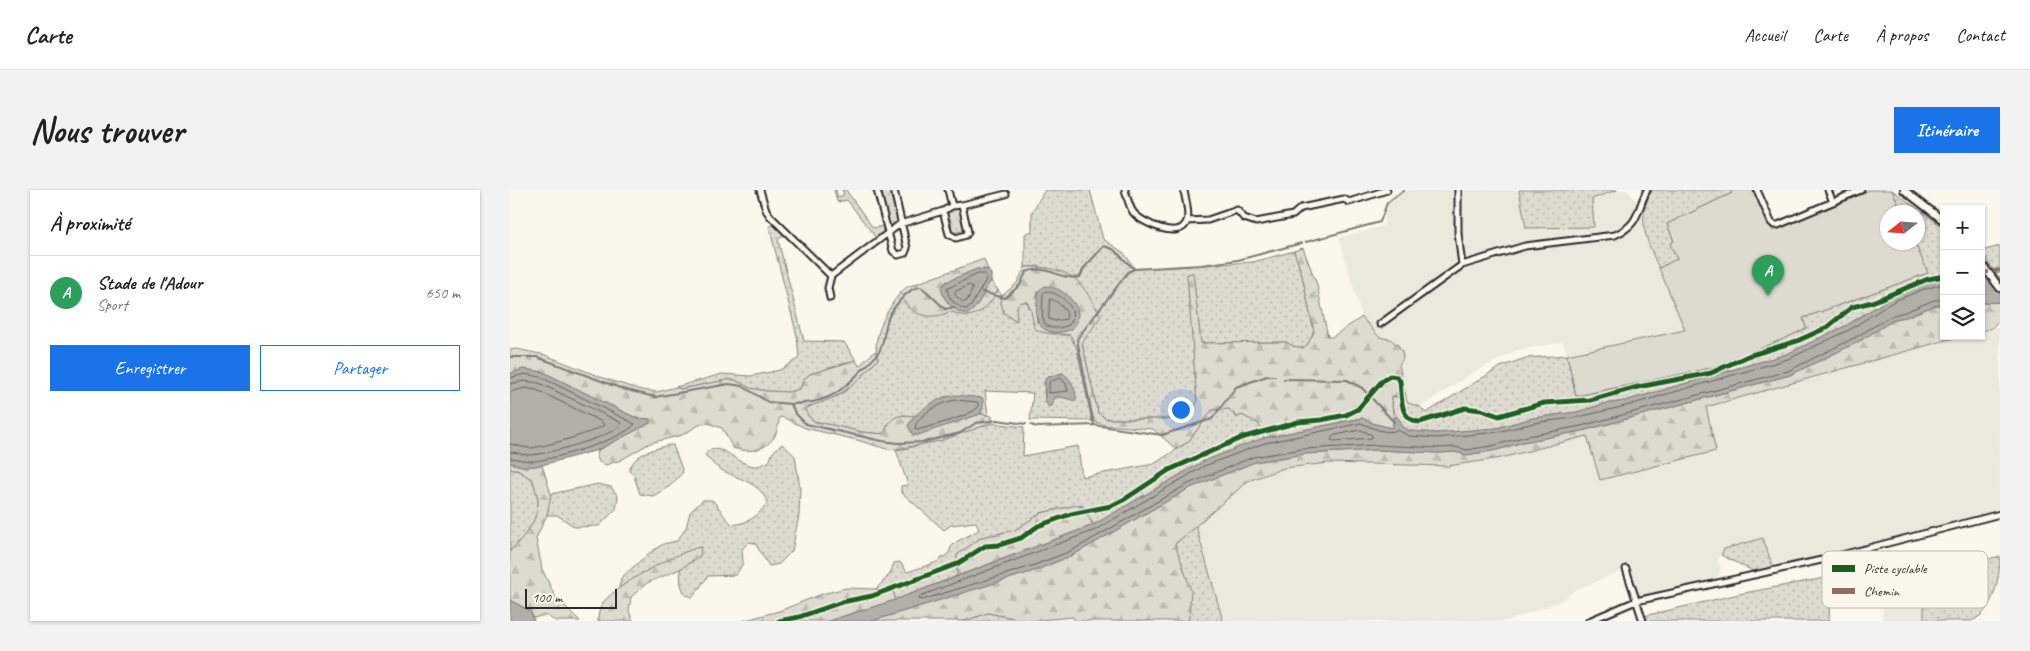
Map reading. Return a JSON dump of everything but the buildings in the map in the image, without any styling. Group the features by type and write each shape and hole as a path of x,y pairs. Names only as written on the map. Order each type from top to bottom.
{"street":[{"path":"760,190 766,210 770,216 831,276"},
{"path":"877,190 895,254 905,253 907,248 900,224 901,217 894,190"},
{"path":"948,190 952,206"},
{"path":"1125,190 1133,212 1144,222 1158,228 1172,230 1184,226 1188,221 1184,190"},
{"path":"1188,221 1208,220 1237,210 1244,218 1256,222 1293,215 1301,208 1344,199 1349,202 1387,190"},
{"path":"1458,190 1458,233 1462,265"},
{"path":"1380,324 1462,265 1525,246 1620,232 1633,224 1647,190"},
{"path":"1757,190 1774,225 1778,226 1861,190"},
{"path":"1828,190 1833,202"},
{"path":"1904,190 1940,218"},
{"path":"830,298 828,288 831,276 900,224 943,211 952,206 962,206 1006,194"},
{"path":"943,211 949,234 956,238 961,237 968,232 962,206"},
{"path":"1985,268 2000,288"},
{"path":"1857,551 2000,514"},
{"path":"1589,621 1636,601 1822,560"},
{"path":"1626,569 1643,621"}],"shaded area":[{"path":"1401,190 1519,190 1526,228 1594,227 1592,199 1617,190 1627,190 1644,211 1645,238 1686,330 1567,355 1563,342 1517,350 1472,373 1420,407 1407,403 1399,365 1403,358 1390,339 1379,337 1362,317 1339,238 1383,226 1389,198"},
{"path":"2000,328 2000,509 1843,551 1822,551 1822,556 1773,568 1762,538 1724,549 1717,562 1720,565 1721,572 1715,580 1638,598 1629,568 1575,590 1561,601 1507,621 1223,621 1196,526 1248,481 1284,468 1329,463 1448,466 1501,458 1587,436 1600,480 1705,407 1947,340 1985,340 1985,330"},
{"path":"1883,608 1924,608 1924,621 1882,621"}],"green space":[{"path":"834,190 836,190 838,197 844,195 842,190 846,190 873,228 883,226 883,233 876,238 847,200 837,202"},
{"path":"881,190 889,190 892,200 894,200 899,219 896,224 891,225 887,222"},
{"path":"1045,190 1090,190 1103,239 1124,253 1135,269 1253,262 1294,251 1302,275 1314,332 1308,344 1303,348 1286,342 1201,343 1193,274 1188,274 1197,402 1190,415 1170,419 1107,419 1098,413 1082,343 1097,321 1039,266 1025,267 1025,234 1032,231 1032,212"},
{"path":"1519,190 1617,190 1592,199 1594,227 1526,228"},
{"path":"1652,190 1730,190 1732,193 1667,224 1674,242 1671,244 1677,259 1659,268 1647,239 1644,220 1647,201"},
{"path":"1730,190 1755,190 1773,231 1869,190 1892,190 1899,205 1880,205 1880,250 1918,250 1928,273 1803,318 1806,328 1715,367 1576,396 1567,355 1685,330 1659,268 1677,259 1670,244 1674,241 1667,224 1732,193"},
{"path":"1892,190 1913,205 1899,205"},
{"path":"954,208 960,210 963,215 961,216 963,224 966,224 965,230 953,233 949,228 952,227 950,218 947,219 946,215"},
{"path":"1925,214 1940,225 1940,280 1922,284 1892,297 1847,325 1787,354 1625,401 1604,404 1577,412 1533,418 1497,428 1437,433 1410,431 1402,427 1392,406 1392,396 1406,399 1408,403 1420,407 1426,413 1500,367 1526,358 1567,355 1576,396 1715,367 1806,328 1803,318 1928,273 1918,250 1925,250"},
{"path":"775,224 783,235 778,240 804,341 844,342 856,360 810,374 804,379 800,389 789,392 750,388 735,380 681,389 676,387 722,374 751,376 780,370 799,358 797,336 769,226"},
{"path":"2000,246 2000,273 1996,274 1985,257 1985,250"},
{"path":"1303,248 1317,285 1328,337 1332,337 1362,317 1379,337 1390,339 1402,351 1403,358 1399,365 1406,399 1392,396 1392,428 1375,424 1362,418 1264,438 1259,424 1242,415 1237,417 1229,409 1212,410 1188,442 1176,449 1153,429 1105,425 1092,421 1077,348 1070,335 1047,333 1034,328 1031,310 1027,302 1018,305 1016,311 1017,321 1004,313 1001,303 1002,296 1017,283 1025,267 1051,269 1063,272 1074,278 1085,290 1101,316 1082,343 1098,413 1107,419 1170,419 1190,415 1197,402 1187,274 1193,273 1201,343 1286,342 1303,348 1308,344 1314,332 1302,275 1294,251","holes":["1038,295 1066,295 1076,306 1069,330 1054,333 1037,321"]},
{"path":"984,259 988,270 977,269 946,282 952,307 967,314 978,303 991,281 998,290 984,309 979,312 966,316 951,311 941,315 929,316 918,314 905,302 901,292 907,287"},
{"path":"998,290 1002,296 1001,303 1010,318 1016,321 1018,305 1027,302 1031,310 1060,335 1070,335 1077,348 1092,421 1030,420 1033,393 985,391 988,415 980,414 983,408 945,396 914,416 903,415 888,424 884,434 862,432 814,421 809,417 805,410 812,405 837,396 852,386 878,359 876,343 878,333 891,306 901,292 909,308 944,315 951,310 958,315 982,311","holes":["1062,373 1062,396 1045,402 1044,384 1047,377"]},
{"path":"2000,302 2000,319 1992,328 1985,330 1985,303"},
{"path":"1940,305 1940,340 1947,340 1706,407 1716,451 1600,480 1587,436 1501,458 1448,466 1329,463 1284,468 1248,481 1175,544 1191,590 1189,618 1187,621 1075,621 1073,617 1029,621 988,613 964,621 872,621 1034,571 1073,555 1190,488 1255,462 1304,454 1378,450 1455,452 1466,455 1497,450 1523,442 1582,431 1790,375 1858,342 1895,319"},
{"path":"517,349 545,355 606,379 641,390 657,392 676,387 681,389 735,380 750,388 789,392 800,389 804,379 810,374 856,360 859,366 875,351 878,359 863,375 840,394 821,403 809,406 805,410 809,417 814,421 862,432 884,434 892,420 898,416 914,416 908,426 951,424 980,414 992,416 992,423 940,441 890,450 805,428 780,417 776,433 770,442 756,450 744,450 733,448 722,428 708,423 699,425 682,435 650,443 621,460 606,465 599,462 597,457 598,450 650,423 650,419 636,418 543,372 523,369 510,374 510,350"},
{"path":"1229,409 1236,417 1242,415 1260,424 1264,438 1202,462 1093,525 1083,506 1077,505 1041,513 1015,530 982,537 957,555 957,576 895,600 894,593 876,589 890,574 894,563 900,562 907,572 935,563 949,553 951,547 956,542 979,530 976,522 951,525 944,530 901,492 901,486 908,485 896,450 909,448 992,423 1024,427 1023,456 1078,446 1082,477 1154,464 1188,442 1212,410"},
{"path":"782,444 795,456 800,488 799,515 792,551 779,564 769,566 755,543 749,542 742,549 743,563 736,575 708,576 693,597 685,595 681,585 680,569 700,556 700,547 648,570 619,588 621,578 648,554 663,544 677,541 686,528 690,512 703,500 712,500 733,525 753,518 767,503 760,490 714,465 705,455 709,450 716,449 728,453 745,463 758,466 769,462 773,452"},
{"path":"673,445 683,472 670,486 653,496 640,494 634,476 629,471 631,465 639,456"},
{"path":"510,463 526,467 542,465 551,494 547,515 536,538 542,569 555,596 580,621 558,621 545,616 534,618 530,611 510,600 510,551 530,528 536,515 538,499 533,480 519,471 510,469"},
{"path":"510,469 519,471 533,480 538,507 530,528 510,551"},
{"path":"598,484 611,487 618,496 616,509 599,526 575,527 557,515 547,515 551,494"},
{"path":"1077,505 1083,507 1093,525 957,576 957,555 982,537 1015,530 1041,513"},
{"path":"1196,526 1223,621 1187,621 1189,618 1175,544"},
{"path":"1763,538 1773,568 1755,572 1721,555 1724,549"},
{"path":"701,547 700,556 680,569 647,583 631,597 629,611 633,621 598,621 601,606 617,590 663,562"},
{"path":"2000,556 1997,583 1988,605 1988,559"},
{"path":"1822,578 1822,608 1829,608 1829,621 1646,621 1644,616 1739,594"},
{"path":"846,588 876,589 894,593 895,600 828,621 742,621 779,611 822,594"},
{"path":"1924,608 1986,608 1979,617 1971,621 1924,621"},
{"path":"988,613 1029,621 964,621"}],"water":[{"path":"977,269 988,270 991,274 991,281 972,311 967,314 962,313 947,302 941,288 946,282"},
{"path":"1996,274 2000,277 2000,302 1985,303 1985,275"},
{"path":"1940,280 1940,305 1895,319 1858,342 1790,375 1582,431 1523,442 1497,450 1466,455 1455,452 1378,450 1304,454 1255,462 1190,488 1073,555 1034,571 872,621 828,621 892,601 1093,525 1202,462 1264,438 1362,418 1375,424 1392,428 1395,416 1400,420 1402,427 1410,431 1437,433 1497,428 1533,418 1577,412 1604,404 1625,401 1787,354 1847,325 1892,297 1922,284"},
{"path":"1045,286 1060,290 1067,295 1076,307 1077,322 1072,329 1063,332 1050,332 1039,324 1036,315 1038,291"},
{"path":"523,369 543,372 636,418 650,419 650,423 598,450 542,465 526,467 510,463 510,374"},
{"path":"1062,373 1073,385 1076,401 1057,396 1054,398 1052,406 1049,407 1045,402 1045,379"},
{"path":"956,395 983,398 983,408 980,414 913,435 908,426 922,410 935,401"},
{"path":"510,600 530,611 534,621 510,621"}],"waterway":[{"path":"1306,242 1380,222 1387,203 1404,190"},
{"path":"1094,425 1077,339 1128,272 1134,269 1201,265 1238,260 1302,243"},
{"path":"982,292 1005,298 1020,285 1026,272 1034,270 1048,271 1065,277 1080,277 1084,268 1104,246 1113,249 1134,269"},
{"path":"791,404 820,400 836,393 850,382 879,352 888,318 905,295 915,288 922,288 945,309 955,307"},
{"path":"510,357 537,357 623,389 655,397 729,384 742,386 768,402 791,404 795,413 806,424 882,441 898,443 924,442 960,433 976,423 997,420 1026,424"},
{"path":"1031,425 1037,427 1094,425 1162,435 1212,419 1236,387 1267,376 1275,376"},
{"path":"1284,379 1347,380 1362,388 1394,422"}],"marked path":[{"path":"1985,272 2000,270"}],"cycle path":[{"path":"779,621 799,617 842,602 872,596 957,564 985,546 999,545 1021,538 1038,526 1071,514 1111,506 1169,470 1241,438 1298,422 1346,415 1358,409 1383,380 1390,376 1397,377 1400,381 1403,408 1408,418 1420,422 1465,408 1481,410 1499,416 1544,403 1590,400 1638,387 1711,373 1748,356 1797,341 1826,328 1852,307 1872,302 1928,279 1940,277"}],"place":[{"name":"Stade de l'Adour","path":"1768,296"}]}
